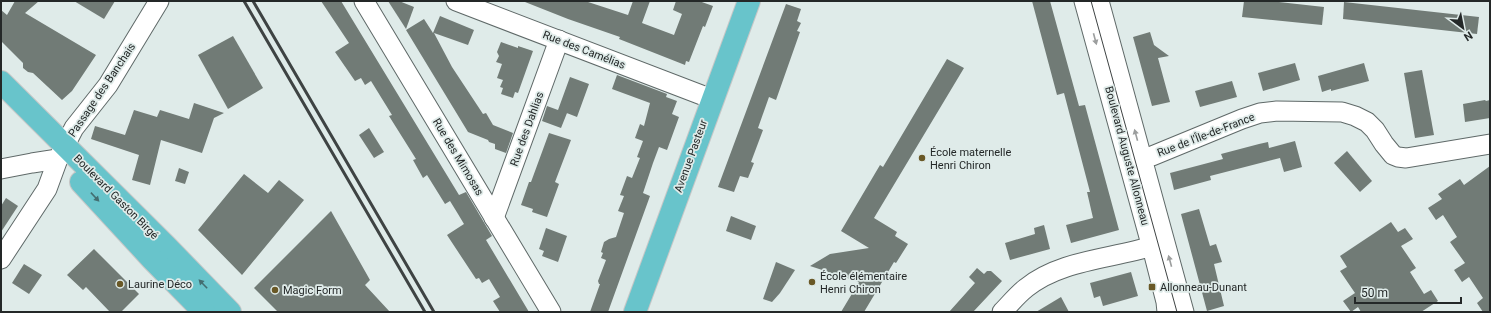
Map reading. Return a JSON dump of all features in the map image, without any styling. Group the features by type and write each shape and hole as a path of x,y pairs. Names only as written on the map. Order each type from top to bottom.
{"main road":[{"name":"Avenue Pasteur","path":"635,312 749,1"},
{"name":"Boulevard Gaston Birgé","path":"1,82 61,152 76,176 152,259 204,312"},
{"name":"Boulevard Gaston Birgé","path":"1,102 61,152 166,246 230,312"}],"street":[{"name":"Passage des Banchais","path":"1,259 47,189 61,152 74,128 108,84 159,1"},
{"name":"Rue des Mimosas","path":"364,1 552,312"},
{"name":"Rue des Camélias","path":"456,1 712,99"},
{"name":"Boulevard Auguste Allonneau","path":"1084,1 1152,246 1166,302 1167,312"},
{"path":"1098,1 1184,312"},
{"name":"Rue des Dahlias","path":"494,218 559,40"},
{"name":"Rue de l'Île-de-France","path":"1142,158 1152,156 1242,119 1260,113 1277,111 1342,112 1355,116 1367,122 1375,130 1392,155 1398,157 1406,158 1490,144"},
{"path":"1,170 32,162 61,152"},
{"path":"1002,312 1026,288 1040,278 1064,268 1152,246"}],"building":[{"path":"15,1 39,1 25,13 96,55 72,91 62,100 33,73 28,72 23,68 23,63 1,41 1,10 7,15"},
{"path":"74,1 115,1 104,19"},
{"path":"321,1 341,1 459,195 466,192 492,236 486,240 529,312 500,312 493,301 500,297 489,279 482,283 479,278 476,279 447,235 464,224 450,201 445,204 427,175 423,178 413,160 416,159 389,116 392,115 371,81 365,85 361,78 355,81 335,52 349,43"},
{"path":"388,1 399,1 414,7 406,29"},
{"path":"525,1 585,1 628,15 633,1 650,1 642,23 674,35 682,14 673,10 676,1 699,1 713,6 705,27 703,26 689,62 686,61 685,65 619,39 620,37 568,19"},
{"path":"1032,1 1050,1 1079,106 1085,105 1119,230 1071,243 1066,225 1093,218 1087,192 1090,192 1064,93 1057,95"},
{"path":"1244,1 1269,1 1324,7 1322,25 1242,17"},
{"path":"1344,2 1479,17 1477,34 1343,19"},
{"path":"786,4 801,9 797,21 801,23 797,31 800,32 776,100 769,97 758,128 763,130 751,162 754,163 748,178 740,176 734,192 718,187"},
{"path":"440,16 474,30 468,45 434,33 452,67 483,114 486,113 493,125 513,133 506,153 495,149 495,144 489,142 488,140 468,132 406,30 424,19 433,33"},
{"path":"1150,32 1154,45 1169,56 1158,58 1170,102 1152,106 1133,37"},
{"path":"233,36 263,88 228,109 198,55"},
{"path":"501,42 533,51 518,93 515,92 513,98 501,94 503,88 500,87 503,80 497,78 502,64 496,62 499,56 497,52"},
{"path":"947,59 964,68 874,218 897,232 895,236 908,244 896,263 894,262 864,312 841,312 859,282 810,266 830,254 869,248 841,231 880,165 883,167"},
{"path":"1295,63 1300,80 1263,91 1258,73"},
{"path":"1364,63 1369,81 1322,92 1318,76"},
{"path":"1422,70 1434,135 1415,138 1404,73"},
{"path":"617,75 667,94 666,97 677,101 672,114 679,117 667,150 659,147 653,163 643,193 650,196 608,312 590,312 600,284 598,281 606,260 601,258 603,253 601,252 604,242 616,237 624,213 618,211 624,196 620,195 627,176 632,178 640,158 637,157 643,141 635,138 640,124 644,126 650,103 612,89"},
{"path":"570,77 589,84 577,117 567,113 561,128 542,121 547,106 558,110"},
{"path":"1232,81 1237,97 1200,107 1195,91"},
{"path":"1490,100 1490,118 1465,122 1463,104"},
{"path":"194,103 224,113 214,118 202,153 161,140 150,185 132,180 139,155 91,139 95,126 125,135 134,110 157,117 160,110 189,119"},
{"path":"369,128 384,152 374,158 359,135"},
{"path":"549,133 571,140 555,182 559,184 547,217 532,212 533,209 521,205"},
{"path":"1295,141 1302,167 1284,172 1280,158 1210,176 1211,180 1174,190 1170,173 1223,159 1221,154 1259,144 1268,142 1269,148"},
{"path":"1347,151 1372,181 1360,192 1334,163"},
{"path":"1490,166 1490,312 1483,312 1477,303 1483,298 1469,277 1462,282 1454,270 1465,263 1450,242 1457,237 1443,215 1436,220 1428,208 1442,199 1438,194 1460,179 1464,185"},
{"path":"179,168 189,172 185,184 175,181"},
{"path":"244,174 268,193 279,180 304,200 242,275 198,230"},
{"path":"6,198 18,206 1,232 1,206"},
{"path":"1199,209 1210,246 1216,244 1222,262 1214,264 1224,306 1207,311 1181,214"},
{"path":"331,211 370,280 365,285 390,312 278,312 254,288"},
{"path":"731,216 756,226 751,240 726,231"},
{"path":"1391,222 1398,232 1405,228 1413,239 1401,246 1416,268 1410,272 1424,294 1431,290 1438,301 1421,312 1361,312 1358,307 1351,312 1343,301 1355,293 1340,271 1347,267 1340,256"},
{"path":"1044,225 1050,249 1010,260 1005,243 1035,234 1034,228"},
{"path":"546,228 567,236 558,262 542,256 544,251 539,249"},
{"path":"94,249 139,294 121,312 110,312 86,287 83,290 67,275"},
{"path":"776,262 795,270 780,293 772,302 763,299"},
{"path":"24,264 42,275 29,294 12,283"},
{"path":"977,268 984,274 987,271 991,271 1002,281 973,312 949,312 975,283 969,277"},
{"path":"1131,272 1138,296 1103,306 1100,296 1094,298 1090,283"},
{"path":"1061,297 1069,312 1036,312"}],"tram line":[{"path":"1091,1 1177,312"}],"railway":[{"path":"244,1 425,312"},
{"path":"253,1 434,312"}],"place":[{"name":"École maternelle Henri Chiron","path":"922,158"},
{"name":"École élémentaire Henri Chiron","path":"812,282"},
{"name":"Laurine Déco","path":"120,284"},
{"name":"Allonneau-Dunant","path":"1152,287"},
{"name":"Magic Form","path":"275,290"}]}
